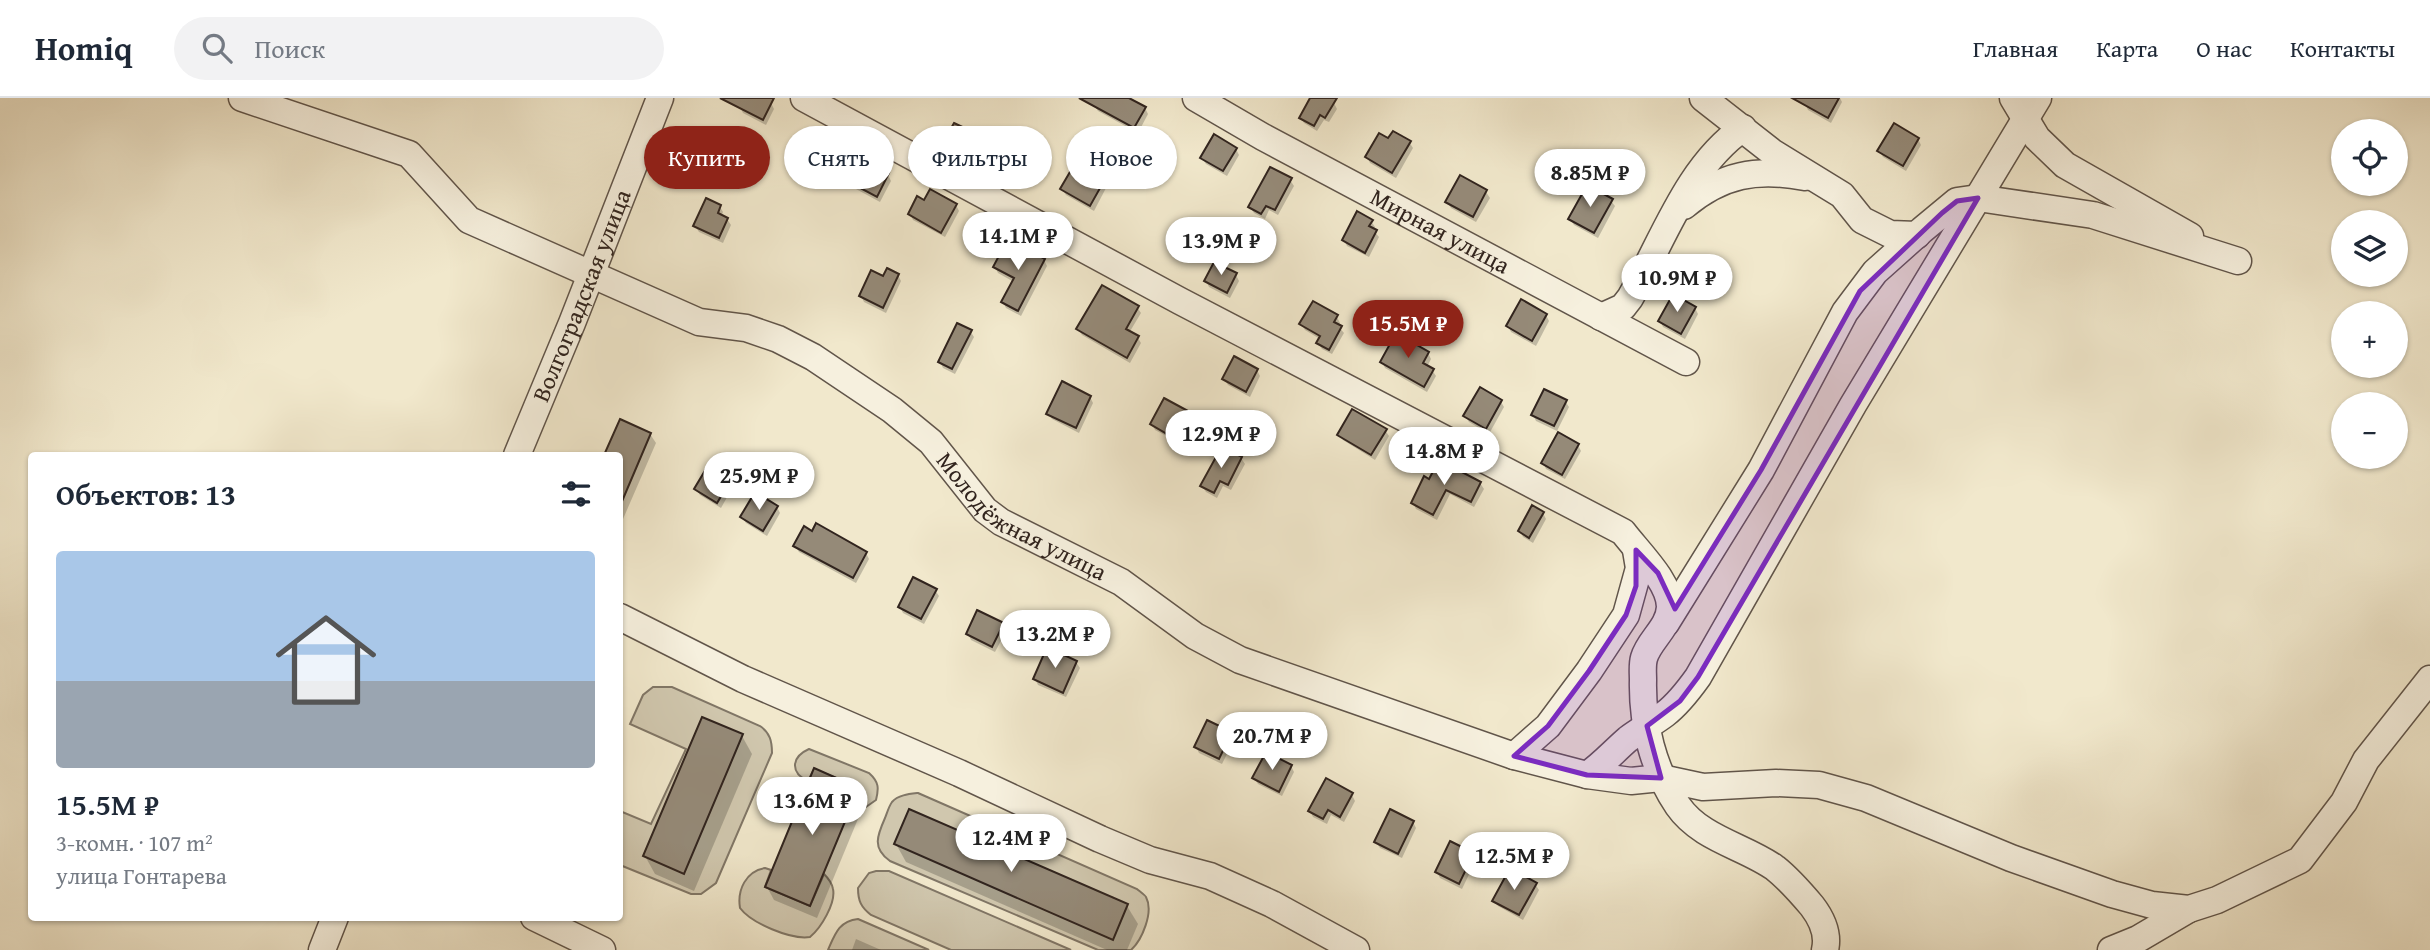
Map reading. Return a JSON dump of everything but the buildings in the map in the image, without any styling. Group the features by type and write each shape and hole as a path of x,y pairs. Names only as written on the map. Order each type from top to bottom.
{"street":[{"name":"Молодёжная улица","path":"242,98 409,154 469,220 699,322 746,328 778,339 813,356 892,410 931,442 985,510 1001,522 1121,582 1195,636 1240,660 1514,756 1587,775 1631,781 1661,778 1703,787 1776,783 1819,785 1866,798 2011,858 2112,894 2152,905 2189,909"},
{"name":"Волгоградская улица","path":"518,452 660,98"},
{"path":"804,98 1630,541 1658,573 1667,593 1670,607 1665,624"},
{"name":"Мирная улица","path":"1196,98 1686,362"},
{"path":"1703,98 1772,152 1842,195 1862,220 1891,234 1917,235"},
{"path":"1587,775 1604,763 1617,748 1680,701 1698,677 1853,405 1978,198 2025,105"},
{"path":"1617,748 1626,725 1632,683 1644,658 1762,470 1845,312 1875,272 1958,201 1978,198 2093,215 2230,258 2065,164 2036,138 2025,105"},
{"path":"1601,317 1623,307 1630,298 1672,216 1692,184 1730,137 1743,128"},
{"path":"1672,216 1704,191 1748,174 1765,172 1819,179"},
{"path":"1870,225 1879,251 1875,272"},
{"path":"1514,756 1548,726 1626,615 1639,568 1630,541"},
{"path":"1658,573 1680,577 1705,562"},
{"path":"623,619 743,679 959,773 1100,839 1150,860 1210,876 1260,898 1356,950"},
{"path":"1644,658 1643,693 1650,742 1661,778 1679,808 1704,831 1775,869 1801,893 1823,920 1825,950"},
{"path":"2111,950 2138,939 2189,909 2217,900 2300,860 2344,802 2366,760 2430,679"},
{"path":"322,950 333,921"},
{"path":"542,921 602,950"}],"highlighted area":[{"path":"1978,198 1698,677 1680,701 1647,726 1661,778 1587,775 1514,756 1548,726 1589,671 1626,615 1636,586 1636,550 1658,573 1675,609 1761,470 1860,291 1957,201"}],"shaded area":[{"path":"653,687 672,687 760,726 771,741 772,753 716,883 701,894 691,894 623,866 623,812 651,824 686,749 630,724 643,695"},
{"path":"809,749 869,773 877,785 876,800 866,807 853,804 859,787 814,769 808,781 802,778 795,765 799,756"},
{"path":"918,793 1137,889 1146,897 1149,910 1143,933 1131,950 1098,950 890,861 878,846 880,830 889,808 897,798"},
{"path":"765,868 771,870 765,887 810,906 824,874 830,881 833,895 830,908 823,922 810,937 793,936 772,929 745,914 740,908 744,882 753,873"},
{"path":"889,871 1071,950 951,950 871,915 865,909 859,900 858,888 869,873"},
{"path":"858,919 929,950 828,950 842,925"}]}
